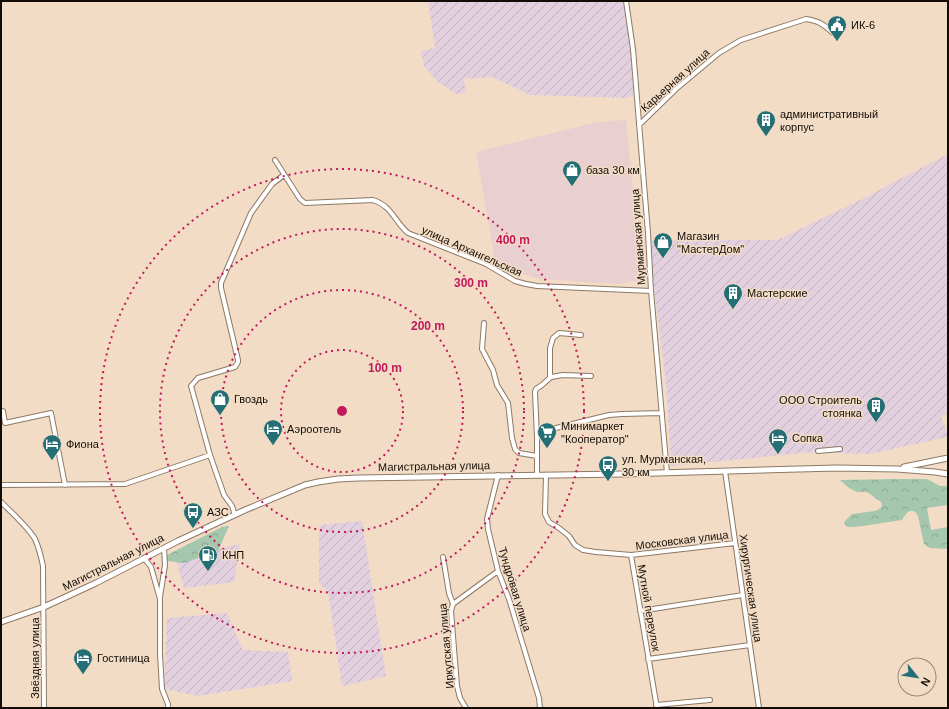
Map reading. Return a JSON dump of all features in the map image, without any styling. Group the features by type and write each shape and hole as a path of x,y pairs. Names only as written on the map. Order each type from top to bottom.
{"main road":[{"name":"Магистральная улица","path":"897,469 948,458"},
{"name":"Магистральная улица","path":"1,622 44,607 96,583 178,541 305,485 318,482 338,479 667,473 836,468 897,469 948,474"}],"street":[{"name":"Мурманская улица","path":"626,1 628,5 633,49 648,233 651,291 667,473"},
{"name":"Карьерная улица","path":"639,125 676,88 719,52 741,40 806,19 816,20 824,25 833,34"},
{"name":"улица Архангельская","path":"275,160 300,199 305,203 373,200 380,202 408,233 486,264 515,281 536,286 651,291"},
{"path":"235,515 232,506 224,495 210,455 191,386 198,378 235,367 237,365 238,360 221,284 251,213 272,184 284,175"},
{"path":"484,323 482,349 493,370 497,385 508,403 512,438 515,449 519,454 537,456"},
{"path":"550,378 550,348 553,338 559,333 581,335"},
{"path":"538,475 536,389 551,377 563,375 591,376"},
{"path":"1,411 3,411 5,423 50,414 65,484"},
{"path":"537,438 552,429 609,416 622,414 662,413"},
{"path":"818,451 840,449"},
{"path":"1,485 125,484 210,455"},
{"name":"Хирургическая улица","path":"725,471 759,708"},
{"name":"Тундровая улица","path":"498,475 487,519 498,571 509,599 540,708"},
{"name":"Мутной переулок","path":"546,475 546,514 548,522 559,528 569,536 574,545 583,550 631,555 656,706"},
{"name":"Звёздная улица","path":"1,502 34,538 40,552 43,566 44,708"},
{"name":"Московская улица","path":"631,555 735,543"},
{"path":"164,548 165,565 160,599 160,654 162,689 168,704 168,708"},
{"name":"Иркутская улица","path":"443,557 449,593 453,604 451,611 457,686 460,698 466,708"},
{"path":"144,558 151,568 160,599"},
{"path":"453,604 498,571"},
{"path":"640,611 743,595"},
{"path":"648,659 750,645"},
{"path":"656,706 710,700"}],"shaded area":[{"path":"428,1 622,1 628,22 632,53 633,95 628,98 530,95 492,77 464,79 466,93 456,94 437,81 424,66 421,51 435,48"},
{"name":"база 30 км","path":"626,120 642,280 618,284 539,279 496,266 476,152 598,122"},
{"path":"948,154 948,413 941,417 948,433 948,437 869,454 811,452 671,466 666,384 648,240 778,240 864,198"},
{"path":"362,521 386,676 342,686 328,592 319,583 319,525"},
{"path":"240,544 234,582 184,588 176,559"},
{"path":"227,613 243,650 288,652 292,681 198,696 164,689 167,618"}],"green space":[{"path":"927,479 940,486 948,486 948,505 927,508 931,530 948,527 948,549 930,548 924,544 918,516 914,511 910,511 902,520 855,527 845,525 844,522 852,514 875,511 881,508 882,504 867,492 857,492 849,488 840,480"},
{"path":"229,526 218,551 184,563 167,561 167,555 222,527"}],"place":[{"name":"ИК-6","path":"837,42"},
{"name":"административный корпус","path":"766,137"},
{"name":"база 30 км","path":"572,187"},
{"name":"Магазин \"МастерДом\"","path":"663,259"},
{"name":"Мастерские","path":"733,310"},
{"name":"Гвоздь","path":"220,416"},
{"name":"ООО Строитель стоянка","path":"876,423"},
{"name":"Аэроотель","path":"273,446"},
{"name":"Минимаркет \"Кооператор\"","path":"547,449"},
{"name":"Сопка","path":"778,455"},
{"name":"Фиона","path":"52,461"},
{"name":"ул. Мурманская, 30 км","path":"608,482"},
{"name":"АЗС","path":"193,529"},
{"name":"КНП","path":"208,572"},
{"name":"Гостиница","path":"83,675"}]}
